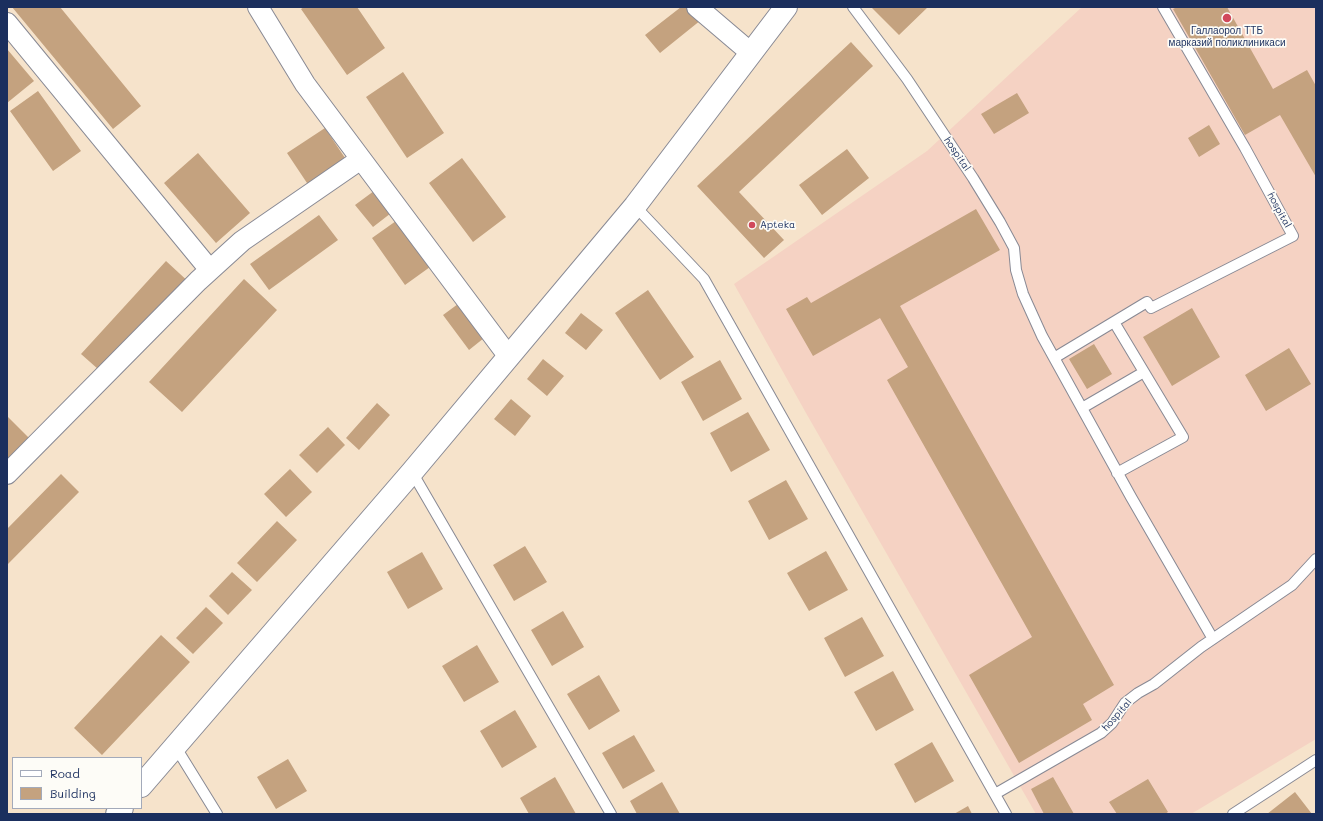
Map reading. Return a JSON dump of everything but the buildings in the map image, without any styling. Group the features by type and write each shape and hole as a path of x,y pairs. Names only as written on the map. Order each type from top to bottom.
{"street":[{"path":"258,7 305,84 508,357"},
{"path":"697,7 751,53"},
{"path":"142,785 412,472 635,206 786,7"},
{"path":"7,23 210,270"},
{"path":"7,474 210,270 242,240 361,159"}],"lane":[{"name":"hospital","path":"853,7 907,79 973,178 1000,222 1014,248 1016,270 1023,294 1042,336 1117,473 1213,639"},
{"name":"hospital","path":"1054,358 1147,302 1151,308 1293,236 1245,148 1163,7"},
{"path":"635,206 704,278 1006,814"},
{"path":"1114,322 1183,436 1117,473"},
{"path":"1082,408 1144,372"},
{"path":"412,472 611,814"},
{"name":"hospital","path":"995,794 1101,734 1112,723 1124,703 1154,684 1213,639 1292,585 1316,559"},
{"path":"175,746 217,814"},
{"path":"1232,814 1316,760"}],"shaded area":[{"path":"1082,7 1316,7 1316,739 1191,814 1036,814 806,413 734,284 927,151"}],"place":[{"name":"Галлаорол ТТБ марказий поликлиникаси","path":"1227,18"},
{"name":"Apteka","path":"752,225"}]}
